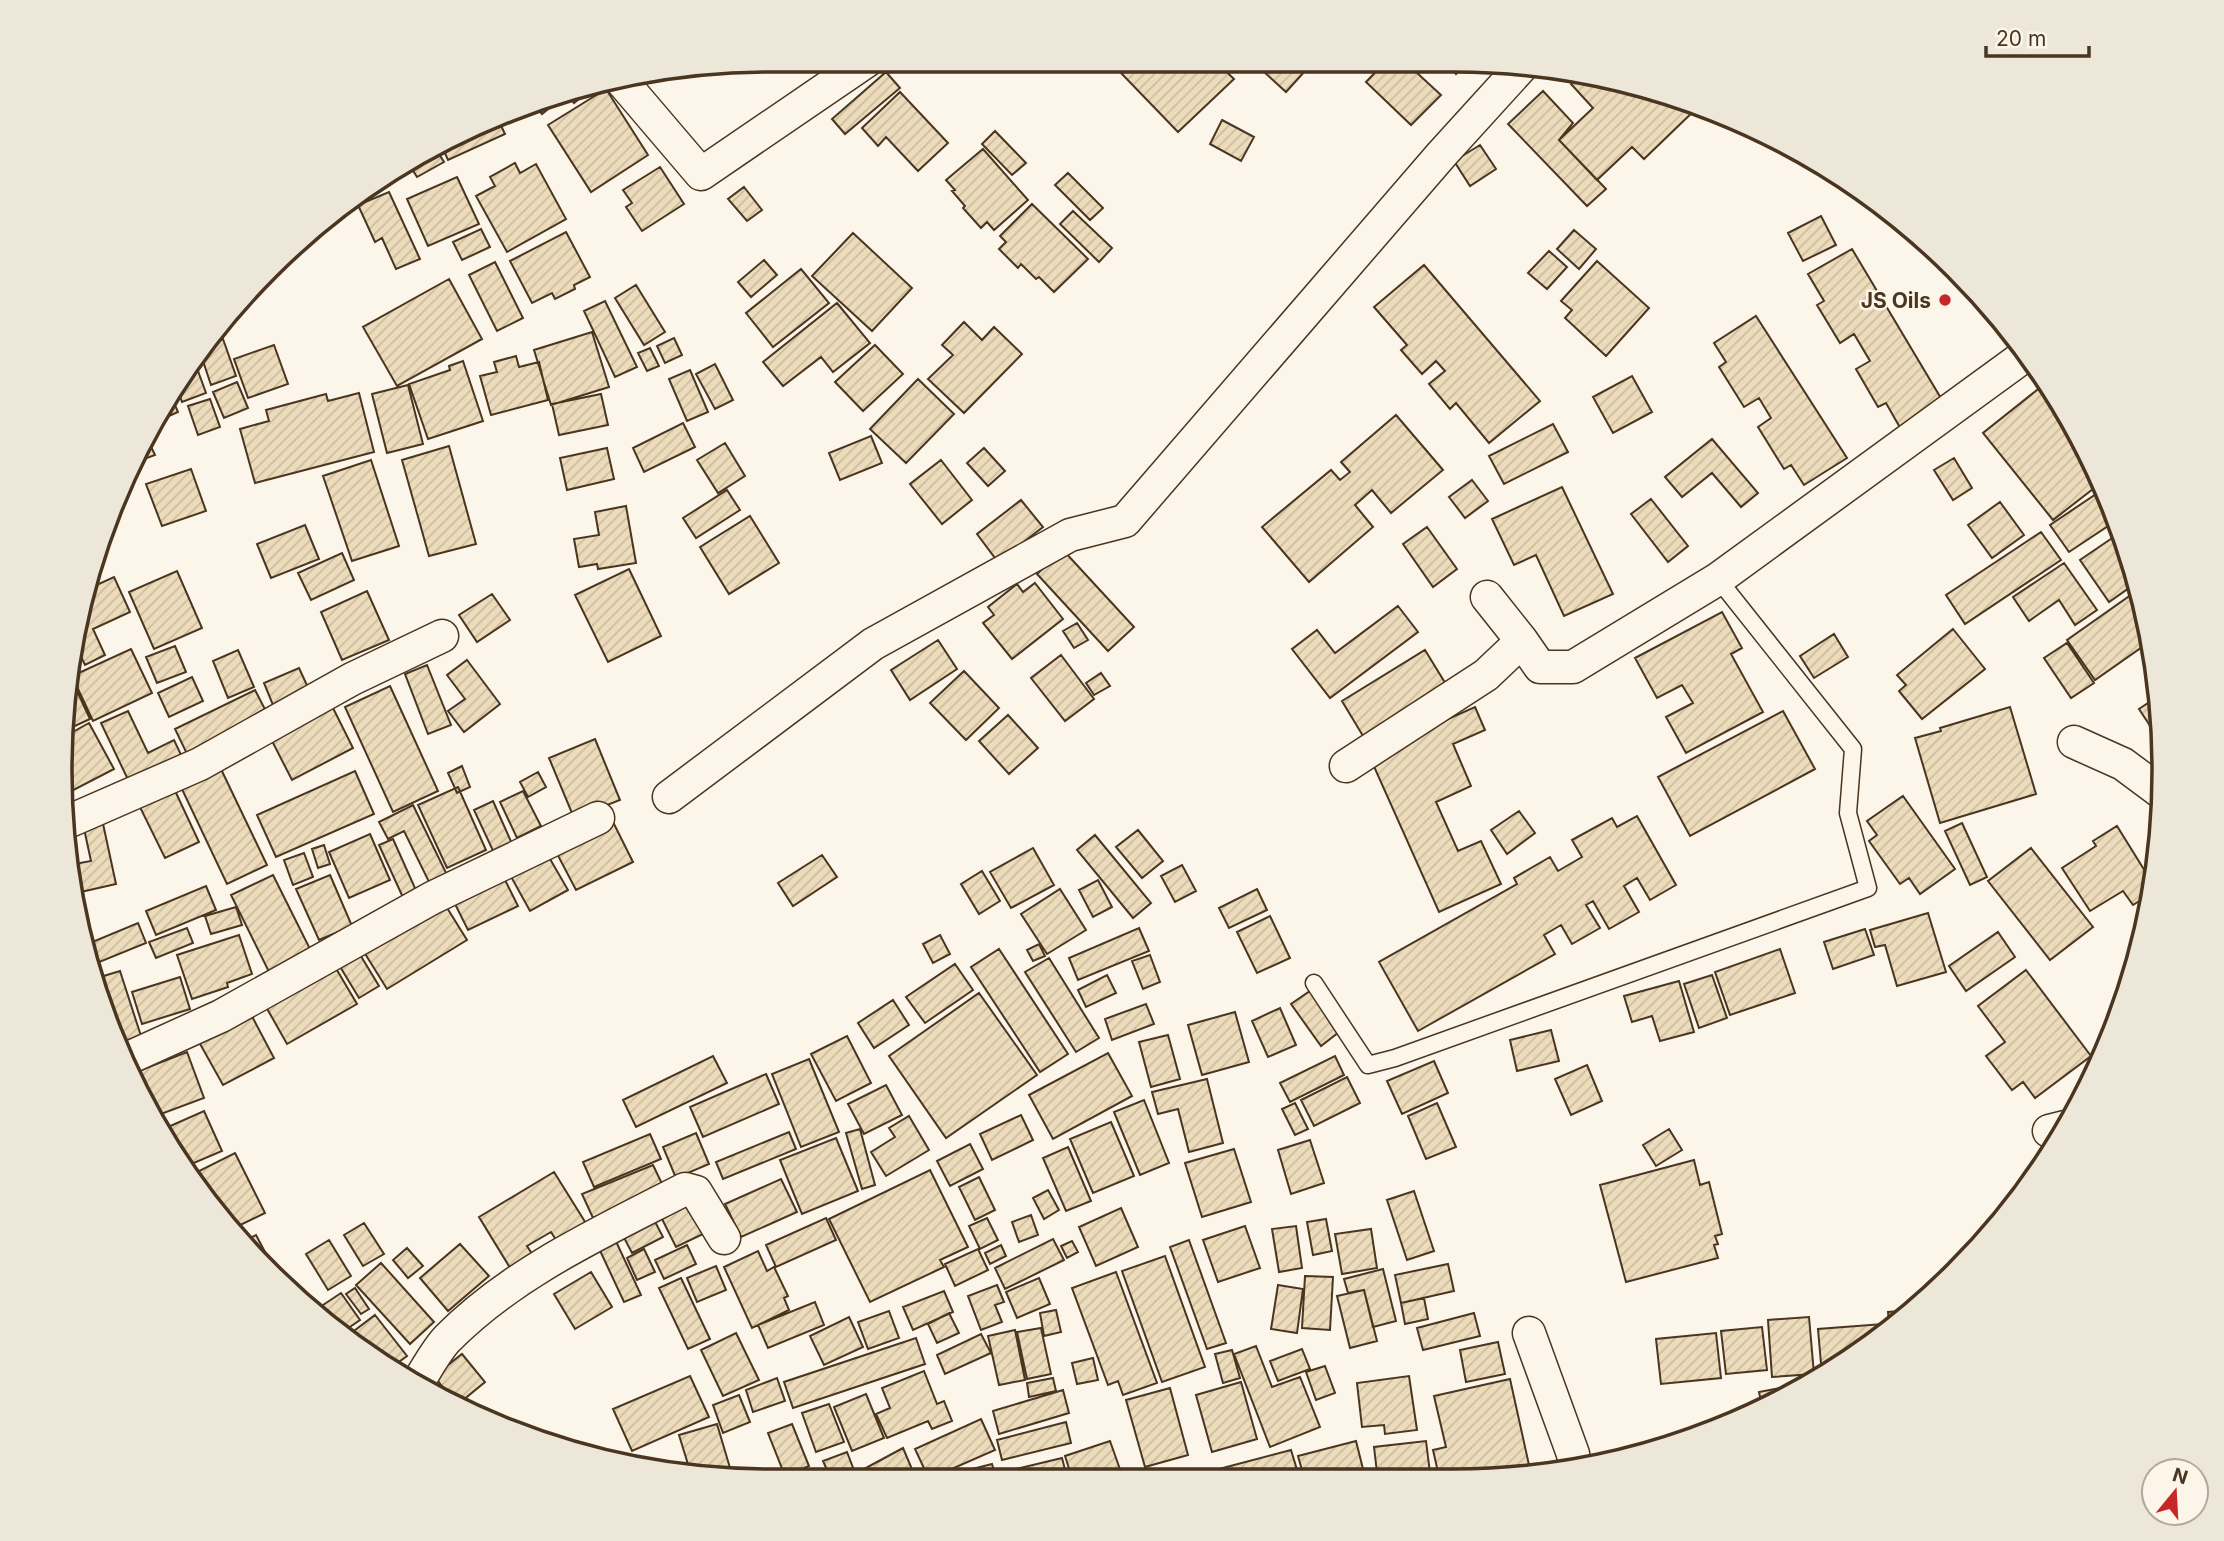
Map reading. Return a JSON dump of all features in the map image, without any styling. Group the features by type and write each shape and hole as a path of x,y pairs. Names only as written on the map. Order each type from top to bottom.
{"street":[{"path":"627,87 701,174 850,72"},
{"path":"669,797 873,644 1070,535 1125,521 1433,164 1514,75"},
{"path":"1487,597 1540,667 1573,667 1718,579 2019,360"},
{"path":"73,819 200,764 352,679 442,636"},
{"path":"1346,766 1486,675 1522,641"},
{"path":"2074,742 2123,764 2152,785"},
{"path":"133,1056 221,1016 432,898 598,818"},
{"path":"422,1376 445,1341 505,1289 567,1252 685,1189 696,1192 724,1238"},
{"path":"1530,1333 1574,1459"}],"lane":[{"path":"1314,983 1368,1065 1395,1058 1868,888 1848,814 1853,749 1718,579"}],"building":[{"path":"886,72 900,88 845,134 832,119"},
{"path":"1227,72 1234,79 1178,132 1121,73"},
{"path":"1264,72 1304,72 1286,92"},
{"path":"1376,72 1416,72 1441,95 1411,125 1366,82"},
{"path":"1571,84 1590,85 1691,114 1644,159 1632,147 1597,180 1559,140 1593,108"},
{"path":"1543,91 1573,123 1559,140 1606,189 1587,206 1508,124"},
{"path":"608,92 648,155 591,192 548,125 598,94"},
{"path":"900,92 948,143 918,171 886,137 878,146 862,128"},
{"path":"1222,120 1254,137 1241,161 1210,144"},
{"path":"501,126 505,134 448,160 445,153"},
{"path":"995,131 1026,163 1012,175 982,144"},
{"path":"1480,145 1496,169 1470,186 1454,161"},
{"path":"983,149 1028,200 994,230 987,222 981,228 963,208 965,206 946,180"},
{"path":"440,155 444,162 417,177 413,170"},
{"path":"515,163 520,173 536,164 566,219 507,252 476,196 495,186 490,177"},
{"path":"660,167 684,204 642,231 626,207 632,203 623,190"},
{"path":"1068,173 1103,208 1090,220 1055,185"},
{"path":"457,177 479,224 428,246 407,199"},
{"path":"744,187 762,210 747,221 728,199"},
{"path":"389,192 420,259 396,269 382,238 375,242 359,206"},
{"path":"1032,204 1088,259 1054,292 1021,264 1018,268 999,249 1006,242 1000,236"},
{"path":"1073,211 1112,248 1099,262 1060,224"},
{"path":"1821,216 1836,245 1803,261 1788,233"},
{"path":"481,229 490,247 462,260 453,242"},
{"path":"1574,230 1596,249 1579,269 1557,249"},
{"path":"566,232 590,277 574,285 575,289 555,299 552,293 532,303 510,261"},
{"path":"853,233 912,288 872,331 812,276"},
{"path":"1852,249 1945,405 1902,431 1886,403 1878,407 1856,369 1870,361 1854,334 1840,343 1817,305 1824,301 1808,274"},
{"path":"1549,251 1567,267 1547,289 1528,273"},
{"path":"764,260 777,275 751,297 738,282"},
{"path":"1597,261 1649,308 1606,356 1565,318 1572,310 1561,301"},
{"path":"495,262 523,318 497,331 469,275"},
{"path":"1424,265 1540,401 1489,443 1456,403 1450,409 1429,384 1445,371 1436,361 1422,374 1401,350 1407,345 1374,307"},
{"path":"801,269 829,303 773,347 746,313"},
{"path":"449,279 482,339 397,386 363,327"},
{"path":"636,285 665,332 644,345 615,298"},
{"path":"605,301 637,367 615,377 584,311"},
{"path":"837,303 870,343 833,372 821,357 783,386 763,362"},
{"path":"1756,316 1847,458 1804,485 1791,465 1784,469 1758,427 1771,418 1759,398 1744,407 1719,367 1726,362 1714,343"},
{"path":"964,322 982,340 994,327 1022,354 964,413 928,379 953,355 942,345"},
{"path":"592,332 609,387 551,405 534,350"},
{"path":"674,338 682,355 665,363 657,346"},
{"path":"223,339 236,376 211,385 204,363"},
{"path":"274,345 288,384 248,398 234,359"},
{"path":"875,345 903,374 863,411 835,382"},
{"path":"650,348 659,366 647,371 638,353"},
{"path":"516,356 519,367 539,362 548,400 491,415 480,376 497,372 494,362"},
{"path":"463,361 483,421 428,439 409,384 450,370 449,366"},
{"path":"715,364 733,400 715,409 696,374"},
{"path":"690,370 708,412 687,421 669,379"},
{"path":"198,371 206,393 182,402 180,397"},
{"path":"1632,376 1652,412 1613,433 1593,397"},
{"path":"918,379 954,414 906,463 870,429"},
{"path":"237,382 248,408 224,418 213,392"},
{"path":"408,385 423,444 387,453 372,394"},
{"path":"2038,389 2059,421 2093,489 2053,520 1983,433"},
{"path":"359,393 374,452 255,483 240,429 269,421 266,410 326,394 328,401"},
{"path":"601,394 608,425 559,435 552,404"},
{"path":"210,399 220,427 198,435 188,406"},
{"path":"175,405 178,412 168,416"},
{"path":"1396,415 1443,470 1391,513 1372,490 1355,505 1373,527 1309,582 1262,527 1331,470 1340,480 1350,472 1341,462"},
{"path":"683,423 695,447 644,472 633,448"},
{"path":"1553,424 1568,452 1504,484 1489,456"},
{"path":"871,436 882,463 840,480 829,453"},
{"path":"1712,439 1758,493 1741,507 1712,473 1682,497 1665,477"},
{"path":"725,443 745,476 718,493 697,460"},
{"path":"449,446 476,544 429,556 402,460"},
{"path":"151,447 155,455 145,459"},
{"path":"607,448 614,479 567,490 560,458"},
{"path":"984,448 1005,471 988,486 967,463"},
{"path":"1954,458 1972,488 1953,500 1934,470"},
{"path":"371,460 399,546 352,561 323,476"},
{"path":"941,460 972,500 942,524 910,484"},
{"path":"191,469 206,511 162,526 146,484"},
{"path":"1472,480 1488,501 1465,518 1449,497"},
{"path":"1562,487 1613,594 1564,616 1536,555 1514,565 1492,519"},
{"path":"727,490 740,510 696,538 683,518"},
{"path":"2095,495 2108,526 2069,552 2050,525"},
{"path":"1651,499 1688,546 1668,562 1631,514"},
{"path":"1021,500 1043,527 998,562 977,534"},
{"path":"2000,502 2024,535 1992,558 1968,525"},
{"path":"626,506 636,563 598,569 597,564 579,567 574,539 599,535 595,512"},
{"path":"750,516 779,563 729,594 700,547"},
{"path":"305,525 319,559 271,578 257,544"},
{"path":"1427,527 1457,569 1433,587 1403,544"},
{"path":"2041,532 2061,560 1965,624 1946,595"},
{"path":"2112,538 2128,589 2109,602 2080,560"},
{"path":"1063,550 1134,627 1108,651 1037,574"},
{"path":"342,553 354,580 311,600 298,573"},
{"path":"2064,563 2097,610 2075,625 2059,600 2029,621 2013,597"},
{"path":"629,569 661,636 608,662 575,595"},
{"path":"177,571 202,628 154,649 129,592"},
{"path":"114,577 130,612 93,629 105,655 85,665 81,657 85,634 98,585"},
{"path":"1035,583 1063,619 1012,659 983,623 994,615 988,607 1017,584 1023,592"},
{"path":"367,591 389,640 342,660 321,612"},
{"path":"492,594 510,620 477,642 459,615"},
{"path":"2129,596 2141,648 2095,680 2067,640"},
{"path":"1398,606 1418,632 1330,698 1292,649 1317,630 1335,653"},
{"path":"1722,612 1742,648 1731,654 1763,712 1686,753 1666,717 1693,703 1682,685 1657,698 1635,658"},
{"path":"1077,623 1088,640 1074,648 1063,631"},
{"path":"1953,629 1985,669 1922,719 1899,691 1906,685 1897,675"},
{"path":"1834,634 1848,657 1814,678 1800,656"},
{"path":"938,640 957,669 910,700 891,670"},
{"path":"2067,643 2094,683 2071,698 2044,658"},
{"path":"175,646 186,672 157,683 146,657"},
{"path":"131,649 152,693 93,721 77,687 79,673"},
{"path":"238,650 254,687 228,698 213,661"},
{"path":"1425,650 1447,686 1363,736 1342,701"},
{"path":"1061,655 1094,699 1065,721 1031,678"},
{"path":"467,660 500,704 464,732 448,711 465,699 447,675"},
{"path":"427,665 451,725 428,734 405,674"},
{"path":"299,668 311,694 275,710 264,683"},
{"path":"964,671 999,708 966,740 930,703"},
{"path":"1101,673 1110,686 1094,695 1086,683"},
{"path":"192,677 203,701 169,717 158,693"},
{"path":"390,686 438,791 393,812 345,707"},
{"path":"255,690 270,719 189,758 175,729"},
{"path":"77,691 90,719 73,727"},
{"path":"2149,703 2151,727 2139,709"},
{"path":"332,706 353,748 292,780 270,737"},
{"path":"1475,707 1485,730 1453,744 1471,786 1436,802 1458,851 1481,841 1501,884 1439,912 1372,762 1408,745 1405,738"},
{"path":"2010,707 2036,794 1940,823 1915,738"},
{"path":"128,711 148,753 174,740 185,763 132,788 101,723"},
{"path":"1783,711 1815,769 1690,836 1658,777"},
{"path":"1008,715 1038,748 1009,774 979,741"},
{"path":"89,723 114,769 72,791 72,770 73,732"},
{"path":"595,739 620,800 574,818 549,758"},
{"path":"462,766 470,787 457,793 448,773"},
{"path":"220,767 267,865 227,884 180,785"},
{"path":"355,771 374,814 276,857 257,815"},
{"path":"538,772 546,787 528,797 520,782"},
{"path":"170,780 199,842 165,858 135,797"},
{"path":"458,787 486,850 447,868 418,805"},
{"path":"523,791 541,826 517,838 500,802"},
{"path":"1903,796 1955,869 1920,894 1909,878 1900,884 1869,841 1877,835 1867,821"},
{"path":"493,801 513,846 495,855 474,810"},
{"path":"413,805 449,879 432,888 404,831 388,839 379,822"},
{"path":"1519,811 1535,833 1507,854 1491,830"},
{"path":"1637,816 1676,885 1650,900 1637,878 1624,886 1639,912 1609,929 1593,901 1586,905 1600,928 1572,944 1561,925 1544,935 1555,954 1418,1031 1379,962 1517,884 1514,878 1550,857 1558,871 1582,857 1572,840 1612,818 1617,827"},
{"path":"611,818 633,862 576,890 553,846"},
{"path":"102,819 116,884 83,892 78,863 91,861 83,824"},
{"path":"1962,823 1987,877 1970,885 1945,831"},
{"path":"2117,826 2145,871 2140,901 2133,905 2123,891 2090,911 2062,868 2096,846 2093,841"},
{"path":"1138,830 1163,861 1142,878 1116,847"},
{"path":"370,834 390,880 349,898 329,852"},
{"path":"1095,835 1151,903 1133,918 1077,850"},
{"path":"393,839 419,897 406,904 379,845"},
{"path":"324,845 330,864 318,868 312,849"},
{"path":"1033,848 1054,885 1011,908 990,872"},
{"path":"2031,848 2093,927 2050,960 1988,881"},
{"path":"546,852 568,890 530,911 509,873"},
{"path":"304,853 313,877 293,885 284,860"},
{"path":"822,855 837,877 793,906 778,883"},
{"path":"1182,865 1196,891 1175,902 1161,876"},
{"path":"500,870 518,906 468,930 450,894"},
{"path":"982,871 1000,901 979,914 961,884"},
{"path":"273,875 314,957 272,978 231,895"},
{"path":"330,875 352,926 319,940 296,889"},
{"path":"1098,880 1112,907 1093,917 1079,890"},
{"path":"206,886 216,910 156,935 146,911"},
{"path":"1060,889 1086,930 1047,954 1021,914"},
{"path":"1257,889 1267,910 1229,928 1219,908"},
{"path":"444,903 467,940 387,989 364,952"},
{"path":"236,907 242,925 211,934 205,916"},
{"path":"1928,913 1946,972 1897,986 1885,945 1875,947 1870,930"},
{"path":"1270,916 1290,958 1257,973 1237,932"},
{"path":"138,923 146,943 99,962 94,941"},
{"path":"187,928 193,943 156,958 149,942"},
{"path":"1139,928 1149,951 1078,980 1069,958"},
{"path":"1865,929 1874,955 1833,969 1824,942"},
{"path":"1998,932 2015,957 1966,991 1949,966"},
{"path":"239,935 252,974 227,983 228,987 192,999 177,955"},
{"path":"940,935 950,954 933,963 923,944"},
{"path":"1039,944 1045,956 1033,961 1027,950"},
{"path":"356,948 379,986 359,998 336,960"},
{"path":"999,949 1068,1054 1040,1072 971,967"},
{"path":"1780,949 1795,993 1730,1015 1715,972"},
{"path":"1150,955 1160,982 1143,989 1132,961"},
{"path":"1049,958 1099,1038 1076,1052 1025,972"},
{"path":"955,964 973,990 925,1023 906,997"},
{"path":"334,965 357,1004 287,1044 265,1005"},
{"path":"2026,970 2091,1056 2035,1098 2023,1082 2012,1090 1986,1056 2005,1042 1978,1006"},
{"path":"120,971 141,1036 126,1041 103,976"},
{"path":"1107,975 1116,993 1086,1007 1078,990"},
{"path":"1712,975 1727,1018 1699,1028 1684,984"},
{"path":"180,977 190,1009 142,1024 132,992"},
{"path":"1679,981 1694,1032 1660,1041 1652,1016 1632,1022 1624,996"},
{"path":"1310,991 1339,1032 1321,1046 1291,1004"},
{"path":"979,993 1037,1075 946,1138 889,1056"},
{"path":"893,1000 909,1025 874,1048 858,1023"},
{"path":"1146,1004 1154,1024 1112,1040 1105,1019"},
{"path":"246,1005 274,1058 223,1085 199,1042"},
{"path":"1280,1008 1296,1045 1268,1057 1252,1021"},
{"path":"1235,1012 1249,1062 1202,1075 1188,1025"},
{"path":"1551,1030 1559,1061 1517,1071 1510,1040"},
{"path":"1168,1035 1180,1079 1151,1087 1139,1042"},
{"path":"847,1036 871,1083 836,1101 811,1054"},
{"path":"187,1052 204,1098 162,1114 140,1071"},
{"path":"1108,1053 1132,1096 1053,1139 1029,1095"},
{"path":"713,1056 727,1083 636,1127 623,1100"},
{"path":"1335,1056 1344,1075 1290,1102 1280,1083"},
{"path":"809,1059 839,1132 801,1147 772,1074"},
{"path":"1434,1061 1448,1093 1402,1114 1387,1081"},
{"path":"1587,1065 1602,1101 1571,1115 1555,1079"},
{"path":"766,1074 779,1104 703,1137 690,1107"},
{"path":"1347,1077 1360,1103 1314,1126 1301,1100"},
{"path":"1207,1079 1223,1143 1189,1152 1178,1109 1158,1114 1152,1092"},
{"path":"886,1085 902,1115 864,1134 848,1104"},
{"path":"1144,1100 1169,1163 1140,1175 1114,1112"},
{"path":"1295,1103 1308,1129 1295,1135 1282,1109"},
{"path":"1437,1103 1456,1147 1426,1159 1408,1116"},
{"path":"204,1111 222,1151 193,1163 169,1126"},
{"path":"1021,1115 1033,1140 992,1160 980,1134"},
{"path":"909,1116 929,1150 886,1176 871,1152 895,1137 889,1128"},
{"path":"1111,1122 1134,1176 1093,1193 1070,1139"},
{"path":"860,1129 875,1185 862,1189 846,1133"},
{"path":"1669,1129 1682,1150 1656,1166 1643,1145"},
{"path":"789,1132 796,1149 723,1179 716,1162"},
{"path":"696,1133 709,1164 676,1178 663,1147"},
{"path":"650,1134 661,1159 594,1187 583,1162"},
{"path":"836,1138 858,1191 802,1214 780,1160"},
{"path":"1310,1140 1324,1183 1291,1194 1278,1150"},
{"path":"970,1144 983,1169 950,1186 937,1161"},
{"path":"1068,1147 1091,1201 1066,1211 1043,1158"},
{"path":"1234,1149 1251,1202 1202,1217 1185,1163"},
{"path":"235,1153 265,1213 240,1225 199,1171"},
{"path":"1694,1160 1700,1185 1709,1182 1722,1234 1715,1236 1718,1244 1714,1245 1718,1258 1626,1282 1600,1185"},
{"path":"653,1165 664,1188 593,1218 582,1194"},
{"path":"930,1170 968,1247 940,1260 944,1267 870,1302 829,1219"},
{"path":"554,1172 587,1225 558,1243 551,1232 527,1246 534,1257 512,1271 479,1217"},
{"path":"979,1177 995,1210 975,1220 959,1187"},
{"path":"781,1179 797,1212 741,1237 725,1204"},
{"path":"1048,1190 1059,1210 1044,1219 1033,1198"},
{"path":"1414,1191 1434,1251 1407,1260 1387,1200"},
{"path":"687,1200 703,1234 676,1247 659,1213"},
{"path":"1121,1208 1138,1247 1096,1266 1079,1227"},
{"path":"651,1214 663,1237 632,1253 620,1230"},
{"path":"1031,1215 1038,1235 1019,1242 1012,1222"},
{"path":"826,1218 836,1240 776,1267 766,1245"},
{"path":"987,1218 998,1240 980,1249 969,1226"},
{"path":"1326,1219 1332,1251 1313,1255 1307,1222"},
{"path":"364,1223 384,1254 363,1266 344,1235"},
{"path":"1245,1226 1260,1268 1218,1282 1203,1240"},
{"path":"1296,1226 1302,1268 1279,1272 1272,1229"},
{"path":"1371,1229 1377,1268 1342,1274 1335,1234"},
{"path":"256,1235 266,1254 251,1238"},
{"path":"613,1235 641,1295 624,1302 596,1242"},
{"path":"1053,1239 1064,1260 1005,1289 995,1268"},
{"path":"329,1240 351,1276 328,1290 306,1254"},
{"path":"1189,1240 1226,1343 1207,1349 1170,1247"},
{"path":"1072,1241 1078,1252 1067,1258 1061,1246"},
{"path":"460,1244 489,1276 448,1311 420,1278"},
{"path":"687,1245 696,1264 664,1279 655,1260"},
{"path":"1001,1245 1006,1256 990,1264 985,1253"},
{"path":"407,1248 423,1266 408,1278 393,1260"},
{"path":"644,1249 655,1272 637,1280 627,1258"},
{"path":"978,1249 988,1270 955,1286 945,1264"},
{"path":"758,1251 767,1271 774,1267 788,1296 784,1298 789,1310 752,1328 724,1267"},
{"path":"1165,1256 1205,1367 1162,1382 1122,1271"},
{"path":"381,1263 434,1322 410,1344 356,1285"},
{"path":"1448,1264 1454,1291 1401,1303 1395,1275"},
{"path":"716,1266 726,1290 697,1302 687,1278"},
{"path":"1383,1269 1396,1321 1373,1327 1364,1290 1348,1293 1344,1279"},
{"path":"591,1272 612,1307 575,1329 554,1294"},
{"path":"1116,1272 1157,1383 1123,1395 1118,1381 1108,1385 1072,1288"},
{"path":"1305,1276 1333,1277 1330,1330 1302,1328"},
{"path":"681,1278 710,1339 688,1349 659,1288"},
{"path":"1039,1278 1050,1304 1017,1318 1006,1292"},
{"path":"997,1285 1004,1302 995,1305 1002,1322 981,1330 968,1296"},
{"path":"1278,1285 1303,1289 1297,1333 1271,1329"},
{"path":"355,1288 369,1309 361,1314 346,1294"},
{"path":"1364,1290 1377,1341 1350,1348 1337,1296"},
{"path":"944,1291 953,1312 913,1330 903,1307"},
{"path":"341,1293 360,1320 349,1328 322,1306"},
{"path":"1424,1298 1428,1319 1405,1324 1401,1303"},
{"path":"815,1302 824,1325 768,1348 758,1325"},
{"path":"1056,1310 1061,1332 1044,1336 1040,1313"},
{"path":"889,1311 899,1338 868,1349 858,1322"},
{"path":"949,1313 959,1333 937,1343 928,1324"},
{"path":"1474,1313 1480,1336 1423,1350 1417,1328"},
{"path":"375,1315 407,1356 399,1362 354,1331"},
{"path":"849,1317 863,1347 824,1365 810,1336"},
{"path":"1809,1317 1814,1369 1805,1375 1772,1377 1768,1320"},
{"path":"1880,1324 1821,1364 1818,1329"},
{"path":"1762,1327 1767,1370 1726,1374 1721,1331"},
{"path":"1041,1328 1051,1374 1027,1379 1017,1332"},
{"path":"1015,1330 1025,1380 999,1385 988,1336"},
{"path":"736,1333 759,1380 723,1396 701,1350"},
{"path":"1716,1333 1721,1378 1661,1384 1656,1339"},
{"path":"981,1334 991,1353 945,1374 937,1355"},
{"path":"916,1338 925,1364 793,1408 784,1382"},
{"path":"1498,1342 1505,1374 1466,1382 1460,1350"},
{"path":"1256,1346 1272,1387 1300,1377 1320,1427 1270,1447 1234,1354"},
{"path":"1302,1349 1310,1369 1278,1381 1270,1361"},
{"path":"1232,1350 1240,1378 1223,1383 1215,1354"},
{"path":"462,1354 485,1382 465,1399 443,1388 434,1376"},
{"path":"1093,1358 1098,1380 1077,1384 1072,1363"},
{"path":"1325,1366 1335,1393 1316,1400 1306,1372"},
{"path":"924,1371 937,1404 944,1401 952,1421 932,1429 928,1421 887,1438 876,1414 890,1408 882,1388"},
{"path":"690,1376 709,1417 632,1451 613,1409"},
{"path":"1409,1376 1417,1430 1385,1434 1384,1425 1362,1427 1357,1383"},
{"path":"777,1378 785,1401 753,1412 746,1390"},
{"path":"1053,1378 1056,1391 1029,1397 1027,1383"},
{"path":"1510,1379 1529,1465 1437,1469 1433,1450 1446,1447 1434,1396"},
{"path":"1241,1382 1257,1439 1212,1452 1196,1395"},
{"path":"1170,1388 1188,1455 1145,1467 1126,1400"},
{"path":"1780,1388 1780,1388 1760,1398 1759,1392"},
{"path":"1063,1390 1069,1413 999,1434 993,1411"},
{"path":"866,1394 884,1438 852,1451 834,1407"},
{"path":"739,1395 750,1422 723,1433 713,1405"},
{"path":"829,1404 844,1442 816,1452 802,1413"},
{"path":"981,1419 995,1450 952,1469 924,1469 915,1449"},
{"path":"1066,1422 1071,1443 1002,1460 997,1440"},
{"path":"717,1424 730,1468 688,1464 679,1435"},
{"path":"792,1424 809,1466 802,1469 782,1469 768,1433"},
{"path":"1110,1441 1120,1469 1069,1469 1065,1456"},
{"path":"1356,1441 1363,1469 1302,1469 1298,1456"},
{"path":"1426,1441 1430,1469 1377,1469 1374,1447"},
{"path":"903,1448 912,1469 864,1469"},
{"path":"1291,1450 1297,1469 1219,1469"},
{"path":"847,1452 853,1469 827,1469 823,1461"},
{"path":"1062,1458 1065,1469 1016,1469"},
{"path":"992,1464 993,1469 972,1469"}],"place":[{"name":"JS Oils","path":"1945,300"}]}
